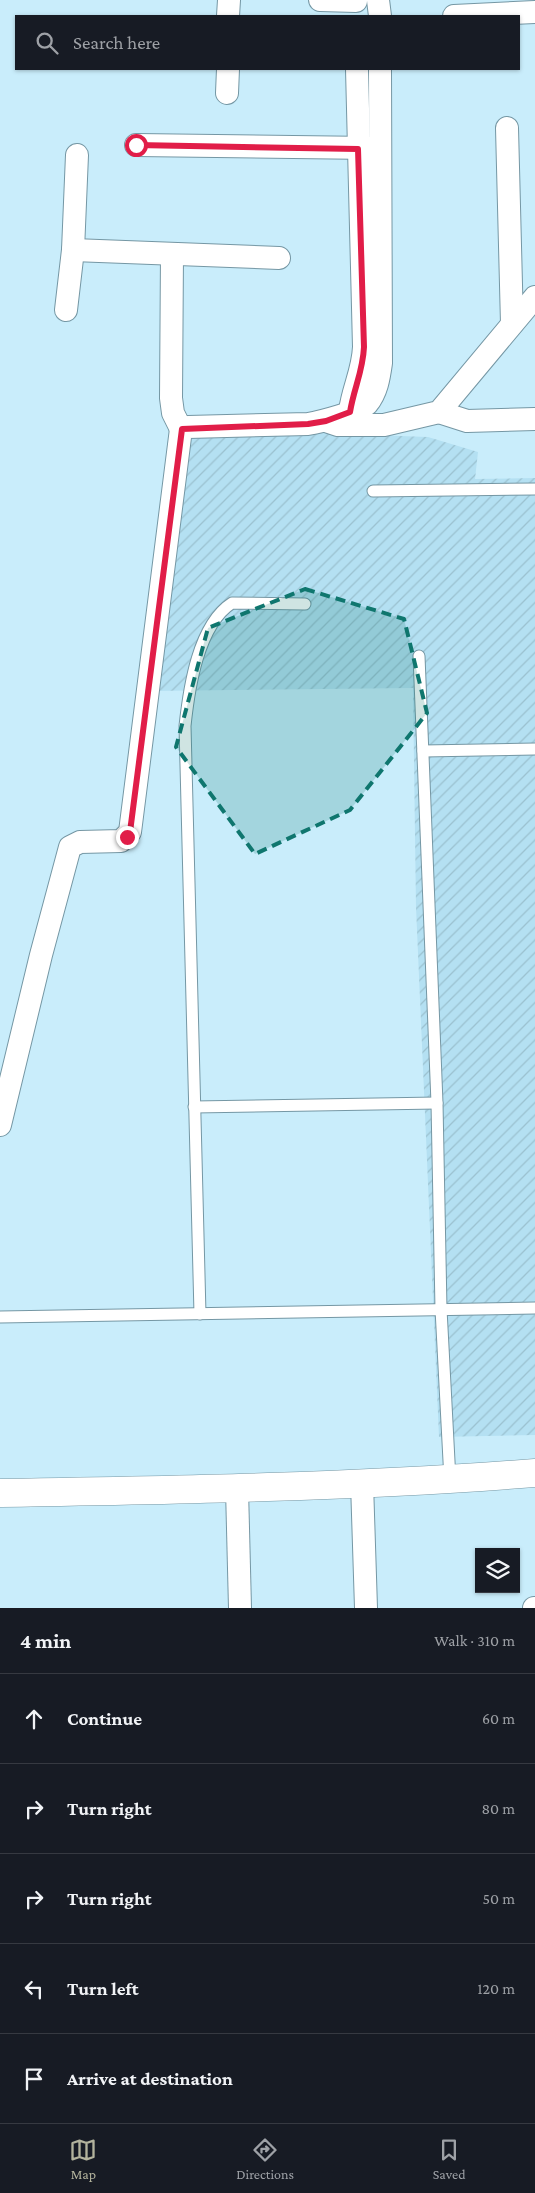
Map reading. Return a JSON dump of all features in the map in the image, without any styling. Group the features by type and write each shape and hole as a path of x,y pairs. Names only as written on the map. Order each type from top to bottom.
{"street":[{"path":"228,15 229,0"},
{"path":"320,0 356,6"},
{"path":"378,0 380,15"},
{"path":"474,15 535,12"},
{"path":"227,93 228,70"},
{"path":"350,412 353,393 363,367 364,347 357,70"},
{"path":"182,429 308,424 326,421 366,405 375,391 381,363 380,70"},
{"path":"507,128 512,324"},
{"path":"136,145 381,148"},
{"path":"66,310 73,250 77,155"},
{"path":"73,250 279,258"},
{"path":"0,1125 41,955 70,847 80,842 121,841 130,832 182,429 173,413 171,398 172,254"},
{"path":"438,412 535,296"},
{"path":"326,421 338,425 384,425 438,412 467,421 535,419"},
{"path":"0,1493 237,1488 450,1480 535,1473"},
{"path":"362,1483 366,1608"},
{"path":"237,1488 240,1608"}],"lane":[{"path":"373,491 535,489"},
{"path":"200,1314 185,726 191,684 201,650 214,619 222,610 232,603 305,604"},
{"path":"419,656 437,1103 441,1309 450,1480"},
{"path":"423,751 535,749"},
{"path":"194,1107 437,1103"},
{"path":"0,1317 535,1308"}],"highlighted area":[{"path":"305,589 404,619 427,713 350,810 255,854 176,747 208,628"}],"shaded area":[{"path":"205,429 428,437 478,452 475,479 535,478 535,1435 439,1437 416,907 413,688 148,691 182,437"}],"route":[{"path":"127,837 130,832 182,429 308,424 326,421 350,412 353,393 363,367 365,318 358,149 136,145"}]}
